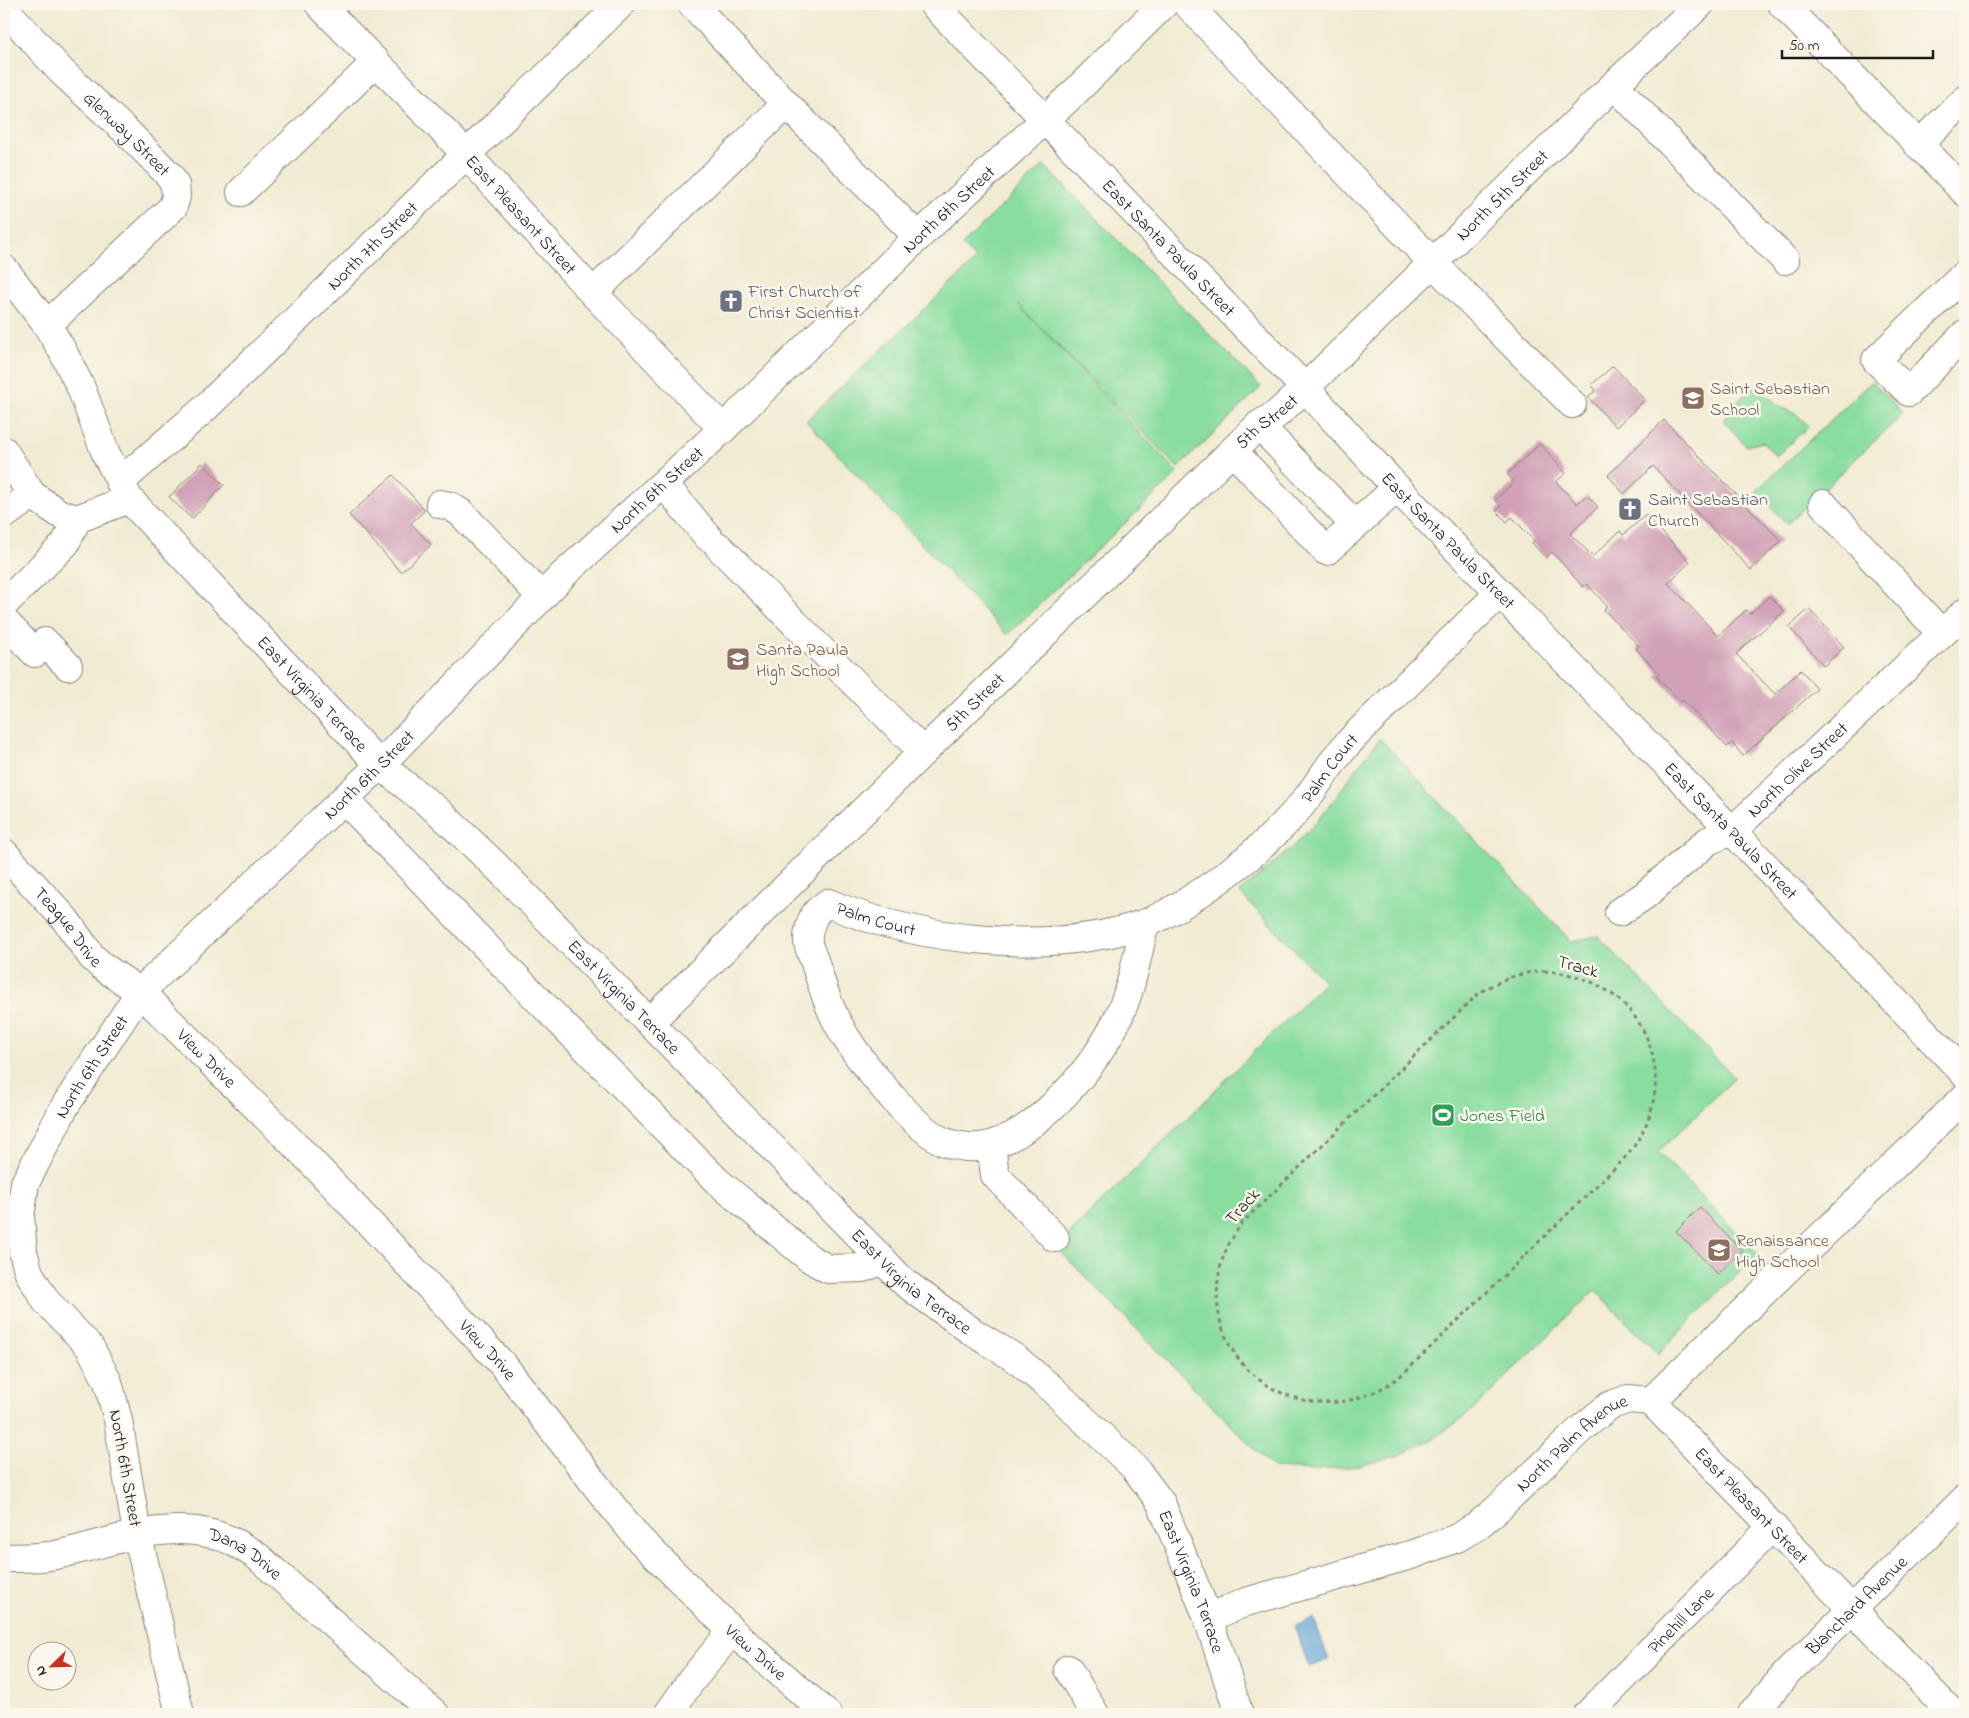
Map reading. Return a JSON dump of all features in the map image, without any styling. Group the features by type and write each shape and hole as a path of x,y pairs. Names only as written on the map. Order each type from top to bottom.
{"street":[{"name":"East Pleasant Street","path":"319,4 466,154 593,293 723,429"},
{"name":"North 7th Street","path":"77,519 124,490 621,4"},
{"path":"692,4 786,104 918,237"},
{"name":"East Santa Paula Street","path":"933,4 1305,388 1397,488 1732,831 1965,1074"},
{"name":"North 6th Street","path":"180,1714 137,1533 118,1420 108,1382 90,1347 46,1302 29,1273 23,1252 20,1217 24,1183 65,1106 140,992 380,765 563,575 723,429 918,237 1045,120 1164,4"},
{"path":"1187,4 1433,263 1572,404"},
{"name":"North 5th Street","path":"1305,388 1614,84 1700,4"},
{"path":"1782,4 1965,192"},
{"name":"Glenway Street","path":"4,8 61,71 128,133 170,176 175,185 176,196 173,207 47,325"},
{"path":"241,192 376,62"},
{"path":"1614,84 1785,260"},
{"path":"1918,145 1965,100"},
{"path":"593,293 786,104"},
{"name":"East Virginia Terrace","path":"4,269 47,325 80,388 106,454 124,490 380,765 440,812 495,865 905,1283 974,1333 1015,1358 1052,1389 1135,1468 1161,1503 1208,1618 1239,1714"},
{"path":"1965,274 1876,360 1909,392 1965,334"},
{"name":"5th Street","path":"650,1022 923,752 1259,425 1276,414 1305,388"},
{"path":"1259,425 1355,525"},
{"path":"4,450 32,495 60,514 77,519 65,544 4,604"},
{"path":"1233,451 1326,551 1397,488"},
{"path":"664,484 713,542 923,752"},
{"path":"4,515 32,495"},
{"path":"440,504 450,506 461,513 542,597"},
{"path":"1823,504 1942,634"},
{"name":"Palm Court","path":"1145,924 1127,996 1118,1018 1083,1075 1044,1113 1007,1138 991,1145 966,1147 945,1142 925,1130 889,1094 840,1028 826,996 808,940 814,915 828,903 872,920 936,933 984,940 1030,942 1076,939 1116,932 1145,924 1186,901 1237,867 1255,851 1306,799 1343,749 1500,593"},
{"name":"North Olive Street","path":"1619,912 1644,896 1708,841 1732,831 1965,612"},
{"path":"4,621 34,653 45,642 68,666"},
{"path":"344,799 501,962 717,1181 809,1258 828,1269 863,1268 883,1260"},
{"name":"Teague Drive","path":"4,853 65,919 92,957 140,992"},
{"name":"View Drive","path":"140,992 308,1158 504,1366 639,1539 732,1631 827,1714"},
{"name":"North Palm Avenue","path":"1208,1618 1246,1602 1414,1554 1457,1538 1484,1520 1581,1429 1609,1406 1628,1399 1651,1401 1965,1098"},
{"path":"991,1145 995,1175 1055,1238"},
{"name":"East Pleasant Street","path":"1651,1401 1953,1714"},
{"name":"Blanchard Avenue","path":"1752,1714 1786,1674 1965,1499"},
{"name":"Pinehill Lane","path":"1588,1714 1773,1526"},
{"name":"Dana Drive","path":"4,1558 33,1558 52,1555 137,1533 164,1530 192,1530 214,1534 233,1542 257,1556 435,1714"},
{"path":"668,1714 691,1680 732,1631"},
{"path":"1068,1669 1095,1714"}],"path":[{"name":"Track","path":"1544,971 1580,976 1592,981 1612,994 1627,1008 1644,1031 1652,1055 1655,1091 1651,1112 1645,1128 1636,1145 1623,1160 1405,1372 1387,1387 1354,1400 1328,1404 1304,1401 1290,1397 1258,1379 1232,1348 1218,1308 1218,1291 1223,1258 1242,1224 1479,993 1499,981 1520,973 1544,971"}],"green space":[{"path":"1044,165 1261,387 1178,468 1018,304 1178,473 1007,635 806,421 976,260 962,245"},
{"path":"1872,381 1903,414 1787,524 1756,491"},
{"path":"1754,387 1763,391 1778,406 1795,413 1809,426 1776,456 1763,442 1746,446 1723,420 1741,398"},
{"name":"Jones Field","path":"1380,739 1571,941 1598,936 1735,1078 1658,1152 1758,1254 1658,1354 1595,1290 1472,1411 1438,1436 1400,1455 1360,1466 1318,1470 1273,1468 1056,1247 1325,982 1239,892 1307,832"}],"water":[{"path":"1314,1619 1329,1660 1309,1667 1294,1626"}],"building":[{"path":"1613,366 1645,400 1616,427 1588,397 1596,390 1591,385"},
{"path":"1664,420 1781,541 1751,570 1653,466 1624,494 1608,475"},
{"path":"1540,444 1566,473 1556,482 1577,504 1587,495 1598,507 1570,534 1593,556 1620,531 1623,535 1646,515 1690,562 1668,583 1718,636 1746,610 1750,614 1769,596 1784,611 1736,654 1775,694 1801,670 1817,689 1743,756 1732,743 1727,747 1683,700 1681,702 1656,676 1659,673 1636,649 1639,646 1604,610 1607,606 1587,584 1583,587 1552,552 1546,558 1532,543 1534,541 1512,517 1507,522 1496,511 1501,507 1495,500 1514,482 1507,474"},
{"path":"202,463 224,485 192,519 169,497"},
{"path":"393,475 425,510 411,523 431,545 401,572 349,515"},
{"path":"1809,609 1844,647 1824,666 1789,627"},
{"path":"1700,1207 1742,1251 1718,1274 1676,1231"}],"place":[{"name":"First Church of Christ Scientist","path":"731,301"},
{"name":"Saint Sebastian School","path":"1693,398"},
{"name":"Saint Sebastian Church","path":"1630,509"},
{"name":"Santa Paula High School","path":"738,659"},
{"name":"Jones Field","path":"1443,1115"},
{"name":"Renaissance High School","path":"1719,1250"}]}
